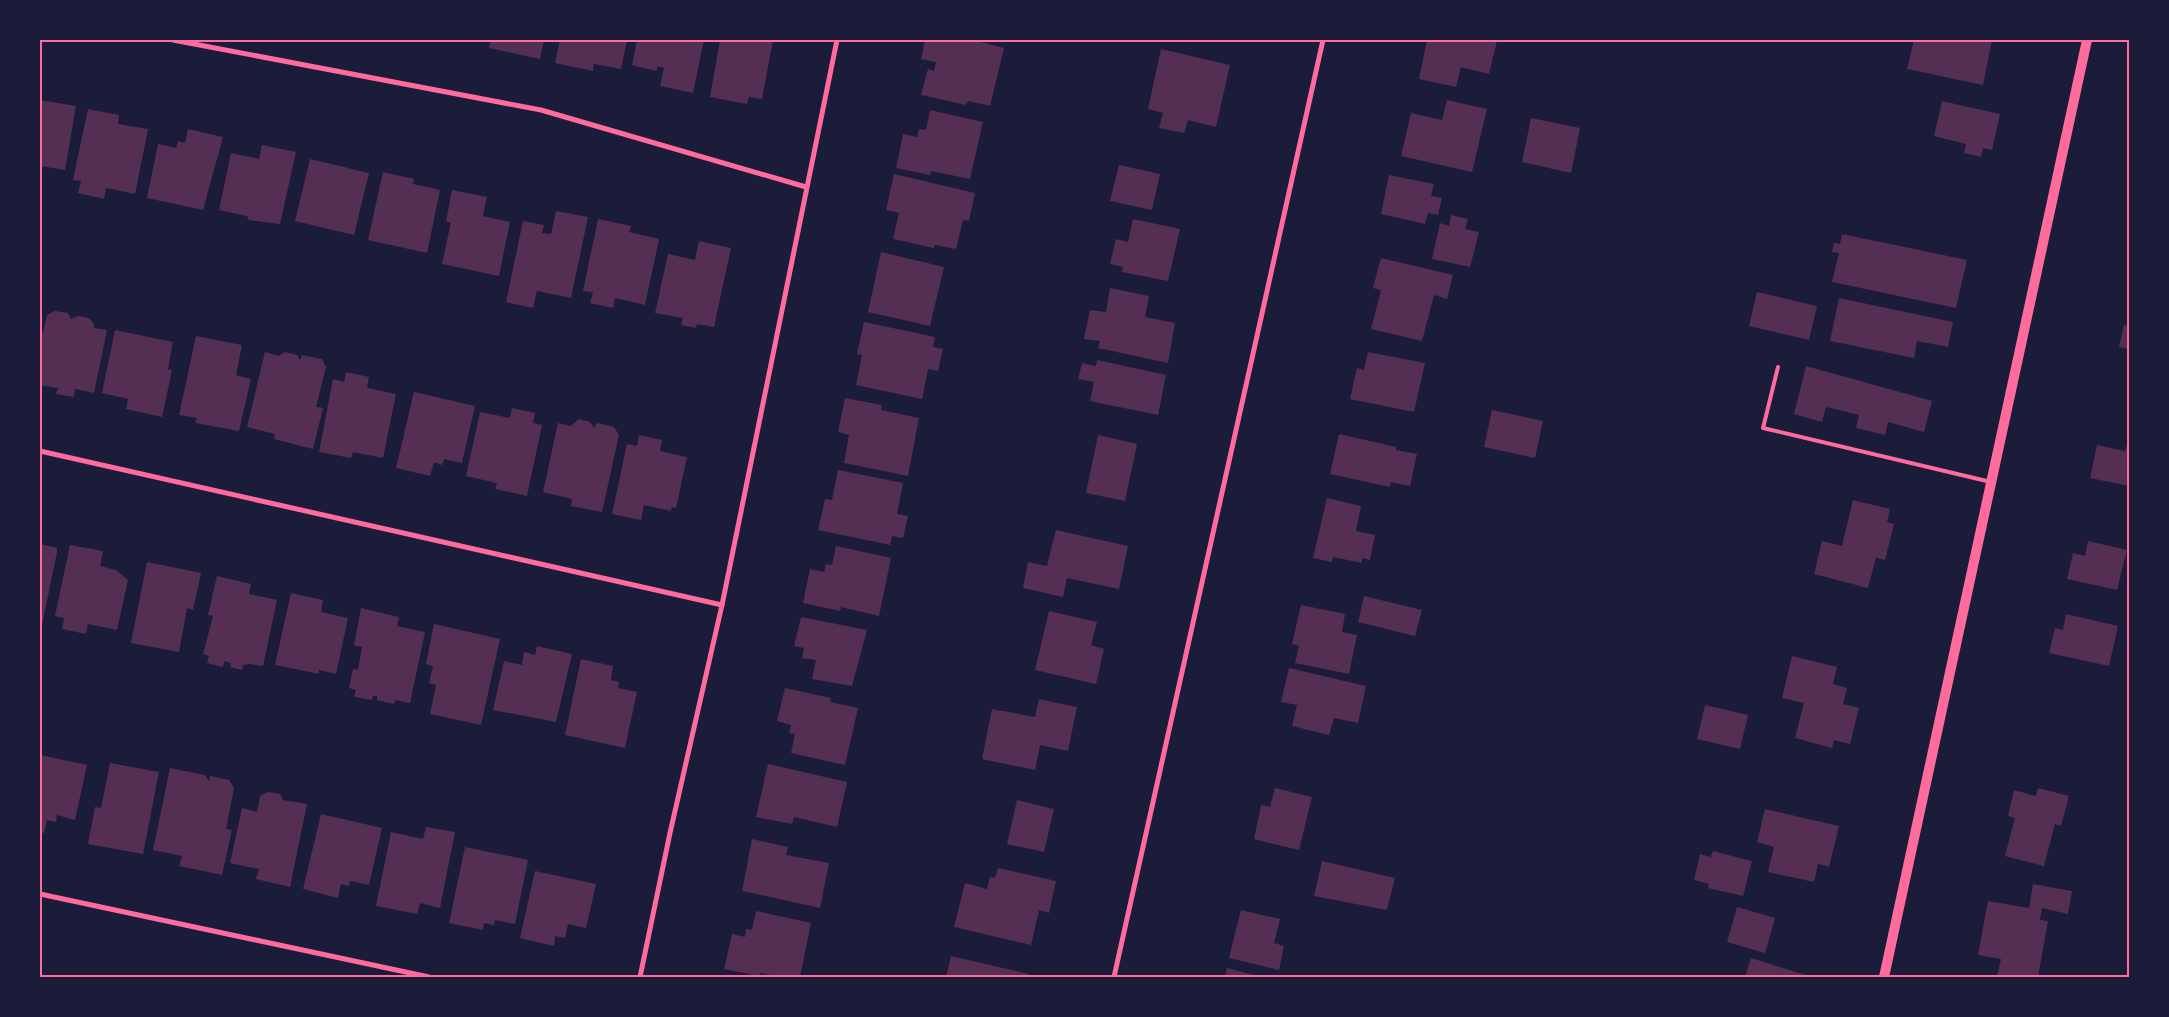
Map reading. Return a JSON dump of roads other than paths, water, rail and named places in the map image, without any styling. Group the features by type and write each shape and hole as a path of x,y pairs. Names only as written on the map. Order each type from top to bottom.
{"main road":[{"path":"1884,977 2087,40"}],"street":[{"path":"172,40 541,110 806,187"},
{"path":"640,977 670,833 722,605 786,300 806,187 837,40"},
{"path":"1114,977 1323,40"},
{"path":"40,451 722,605"},
{"path":"40,894 429,977"}],"lane":[{"path":"1778,366 1763,428 1991,482"}]}
